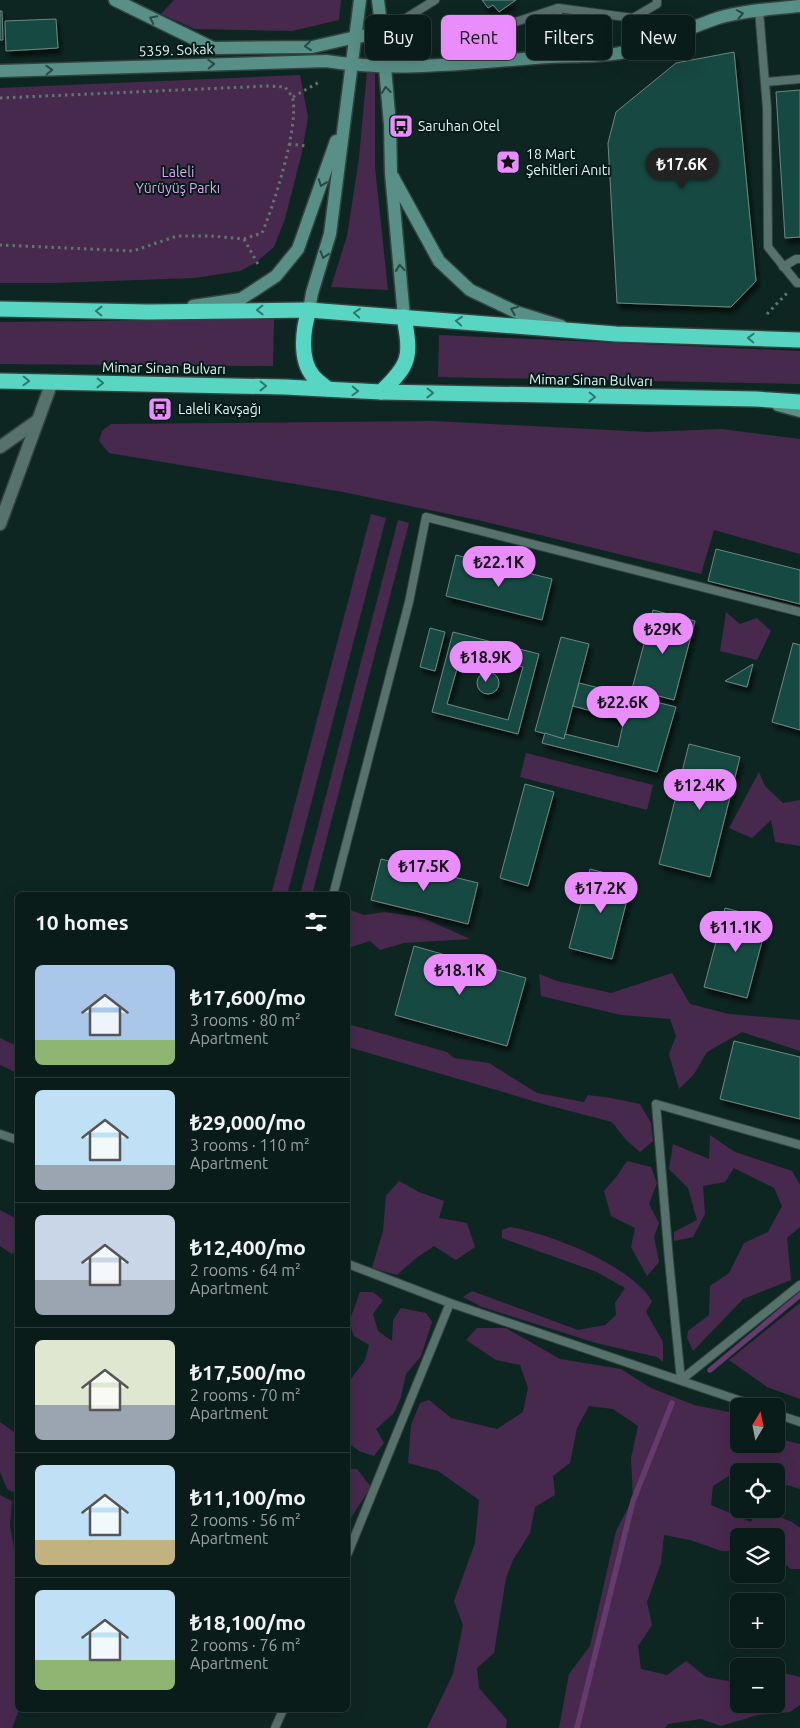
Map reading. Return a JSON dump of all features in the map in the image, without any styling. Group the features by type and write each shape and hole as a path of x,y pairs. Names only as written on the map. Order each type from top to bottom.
{"highway":[{"path":"0,309 148,312 309,310 616,334 800,340"},
{"path":"309,310 304,329 305,358 312,376 328,390 381,392 398,376 407,360 408,340 404,317"},
{"name":"Mimar Sinan Bulvarı","path":"0,380 285,387 328,390"},
{"name":"Mimar Sinan Bulvarı","path":"381,392 756,399 800,402"}],"street":[{"path":"115,0 213,48 312,47 365,35"},
{"path":"309,310 312,293 330,234 360,0"},
{"path":"378,0 380,15"},
{"name":"5359. Sokak","path":"612,54 624,52 758,5 800,6"},
{"name":"5359. Sokak","path":"0,71 326,60 353,65 408,67 526,58"},
{"path":"384,60 390,125 391,173 404,317"},
{"path":"148,312 241,299 276,276 298,249 344,120"},
{"path":"391,173 440,260 470,290 516,312 577,331"},
{"path":"0,524 52,382"},
{"path":"756,399 800,411"},
{"path":"0,447 37,421"}],"lane":[{"path":"410,15 435,0"},
{"path":"516,22 558,8 633,18 657,4 657,0"},
{"path":"758,5 766,82 768,247 783,268 798,283"},
{"path":"558,8 558,15"},
{"path":"766,82 800,79"},
{"path":"783,268 796,259 800,259"},
{"path":"334,892 409,602 426,517 800,612"},
{"path":"681,1380 656,1104 800,1145"},
{"path":"0,1134 15,1139"},
{"path":"350,1265 450,1303 733,1398"},
{"path":"681,1380 800,1285"},
{"path":"350,1547 450,1303"},
{"path":"785,1417 800,1422"},
{"path":"275,1728 282,1712"}],"path":[{"path":"293,96 321,81"},
{"path":"0,98 268,86 284,87 293,96 294,122 271,213 262,233 244,239 211,236 177,236 133,251 0,245"},
{"path":"288,144 306,146"},
{"path":"244,239 259,266"},
{"path":"767,314 798,283"}],"green space":[{"path":"174,0 341,0 339,20 292,31 195,29 161,14"},
{"path":"367,72 375,73 375,167 388,290 331,287 347,236 359,158"},
{"name":"Laleli Yürüyüş Parkı","path":"300,75 308,117 302,152 285,219 274,247 255,263 240,271 195,278 0,283 0,88"},
{"path":"274,319 273,366 0,364 0,322"},
{"path":"439,335 800,351 800,384 438,377"},
{"path":"433,421 647,432 721,429 800,439 800,554 714,530 701,574 482,521 343,492 109,453 99,441 102,431 111,424"},
{"path":"371,514 386,518 288,892 272,892"},
{"path":"398,520 409,523 313,892 301,892"},
{"path":"726,612 740,624 757,618 771,631 757,660 720,651"},
{"path":"526,753 653,785 647,810 520,777"},
{"path":"759,772 765,786 783,803 800,800 800,846 775,842 771,820 752,838 729,828"},
{"path":"350,910 364,915 385,912 421,917 470,939 404,943 380,950 370,941 350,947"},
{"path":"672,973 690,1004 729,1014 800,1020 800,1051 742,1032 707,1052 694,1074 679,1089 669,1054 676,1036 670,1019 621,1015 541,996 539,974 557,981 611,993"},
{"path":"350,1025 447,1052 454,1058 489,1063 537,1093 584,1102 588,1095 640,1104 651,1123 653,1141 640,1152 626,1140 612,1122 543,1104 350,1048"},
{"path":"0,1038 15,1045 15,1072 0,1065"},
{"path":"710,1135 735,1152 792,1171 800,1185 800,1227 787,1238 791,1280 743,1299 693,1351 687,1338 688,1331 709,1315 710,1286 729,1273 744,1243 768,1232 782,1206 774,1188 734,1168 725,1182 703,1186 705,1214 693,1237 674,1241 674,1232 697,1220 688,1188 669,1169 673,1144 709,1159"},
{"path":"627,1161 651,1167 657,1183 649,1204 659,1223 654,1237 659,1262 647,1276 631,1247 635,1228 611,1216 604,1191"},
{"path":"399,1181 419,1192 444,1201 439,1218 467,1223 475,1247 456,1260 434,1246 397,1275 372,1268 383,1231 386,1196"},
{"path":"0,1210 15,1218 15,1252 12,1254 0,1246"},
{"path":"510,1227 546,1236 588,1253 626,1275 641,1288 652,1301 646,1312 663,1342 663,1362 657,1357 596,1343 482,1307 463,1297 472,1291 578,1330 605,1325 616,1315 615,1303 625,1288 597,1272 502,1238 502,1230"},
{"path":"360,1292 373,1292 383,1300 373,1314 378,1331 392,1341 393,1320 401,1308 426,1313 432,1322 421,1356 406,1374 401,1397 394,1413 376,1429 384,1443 374,1456 359,1451 350,1444 350,1380 365,1360 369,1345 354,1336 350,1319"},
{"path":"800,1303 800,1399 767,1387 729,1360"},
{"path":"477,1328 506,1328 560,1359 621,1369 651,1388 694,1405 730,1412 730,1453 785,1453 785,1440 800,1444 800,1489 785,1485 785,1463 730,1463 730,1475 713,1486 711,1505 730,1513 730,1518 742,1518 751,1522 753,1518 782,1518 792,1522 800,1528 800,1569 791,1569 785,1565 785,1528 730,1528 730,1551 722,1551 690,1540 664,1535 661,1563 647,1602 652,1625 638,1646 641,1669 667,1675 686,1661 706,1677 730,1681 730,1713 779,1713 758,1715 721,1726 701,1719 668,1724 665,1728 559,1728 569,1674 590,1646 616,1531 633,1498 631,1458 638,1426 613,1409 589,1406 577,1428 570,1463 553,1476 555,1495 535,1507 530,1533 513,1560 506,1578 494,1653 477,1668 479,1688 507,1720 506,1728 427,1728 453,1674 463,1625 454,1601 475,1543 479,1500 438,1471 408,1463 411,1425 420,1403 429,1400 451,1418 497,1429 523,1412 528,1388 520,1365 496,1360 466,1340"},
{"path":"0,1422 15,1433 15,1493 7,1489 0,1472"},
{"path":"350,1469 357,1469 371,1487 350,1519"},
{"path":"0,1495 12,1501 10,1526 15,1553 15,1712 18,1712 12,1728 0,1728"},
{"path":"785,1673 800,1677 800,1705 790,1712 785,1712"}],"building":[{"path":"482,0 516,0 499,12 493,5 488,8"},
{"path":"0,11 2,11 3,40 0,40"},
{"path":"56,19 58,48 6,51 5,21"},
{"path":"734,52 756,281 731,307 617,303 608,143 616,112 676,63"},
{"path":"800,90 800,237 785,238 776,92"},
{"path":"716,549 800,570 800,604 708,581"},
{"path":"456,555 552,579 542,620 446,596"},
{"path":"653,610 695,621 674,700 632,689"},
{"path":"430,628 445,632 435,671 420,667"},
{"path":"453,632 539,654 518,734 432,712","holes":["462,651 523,667 508,720 447,704"]},
{"path":"561,637 589,644 564,739 535,731"},
{"path":"793,643 800,645 800,730 772,722"},
{"path":"753,664 747,687 725,681"},
{"path":"488,672 496,675 499,683 496,691 488,694 480,691 477,683 480,675"},
{"path":"579,683 676,707 657,772 542,743 545,733 564,739 565,734 618,747 624,720 573,706"},
{"path":"689,744 740,757 710,877 659,864"},
{"path":"525,784 554,792 528,886 500,878"},
{"path":"381,859 478,883 468,924 371,900"},
{"path":"590,869 632,880 612,959 569,948"},
{"path":"725,908 768,919 747,998 704,987"},
{"path":"414,946 526,978 507,1046 395,1015"},
{"path":"734,1041 800,1057 800,1119 720,1099"}],"waterway":[{"path":"710,1370 800,1295"},
{"path":"577,1728 633,1501 672,1403"}],"place":[{"name":"Saruhan Otel","path":"401,126"},
{"name":"18 Mart Şehitleri Anıtı","path":"508,162"},
{"name":"Laleli Kavşağı","path":"160,409"}]}
